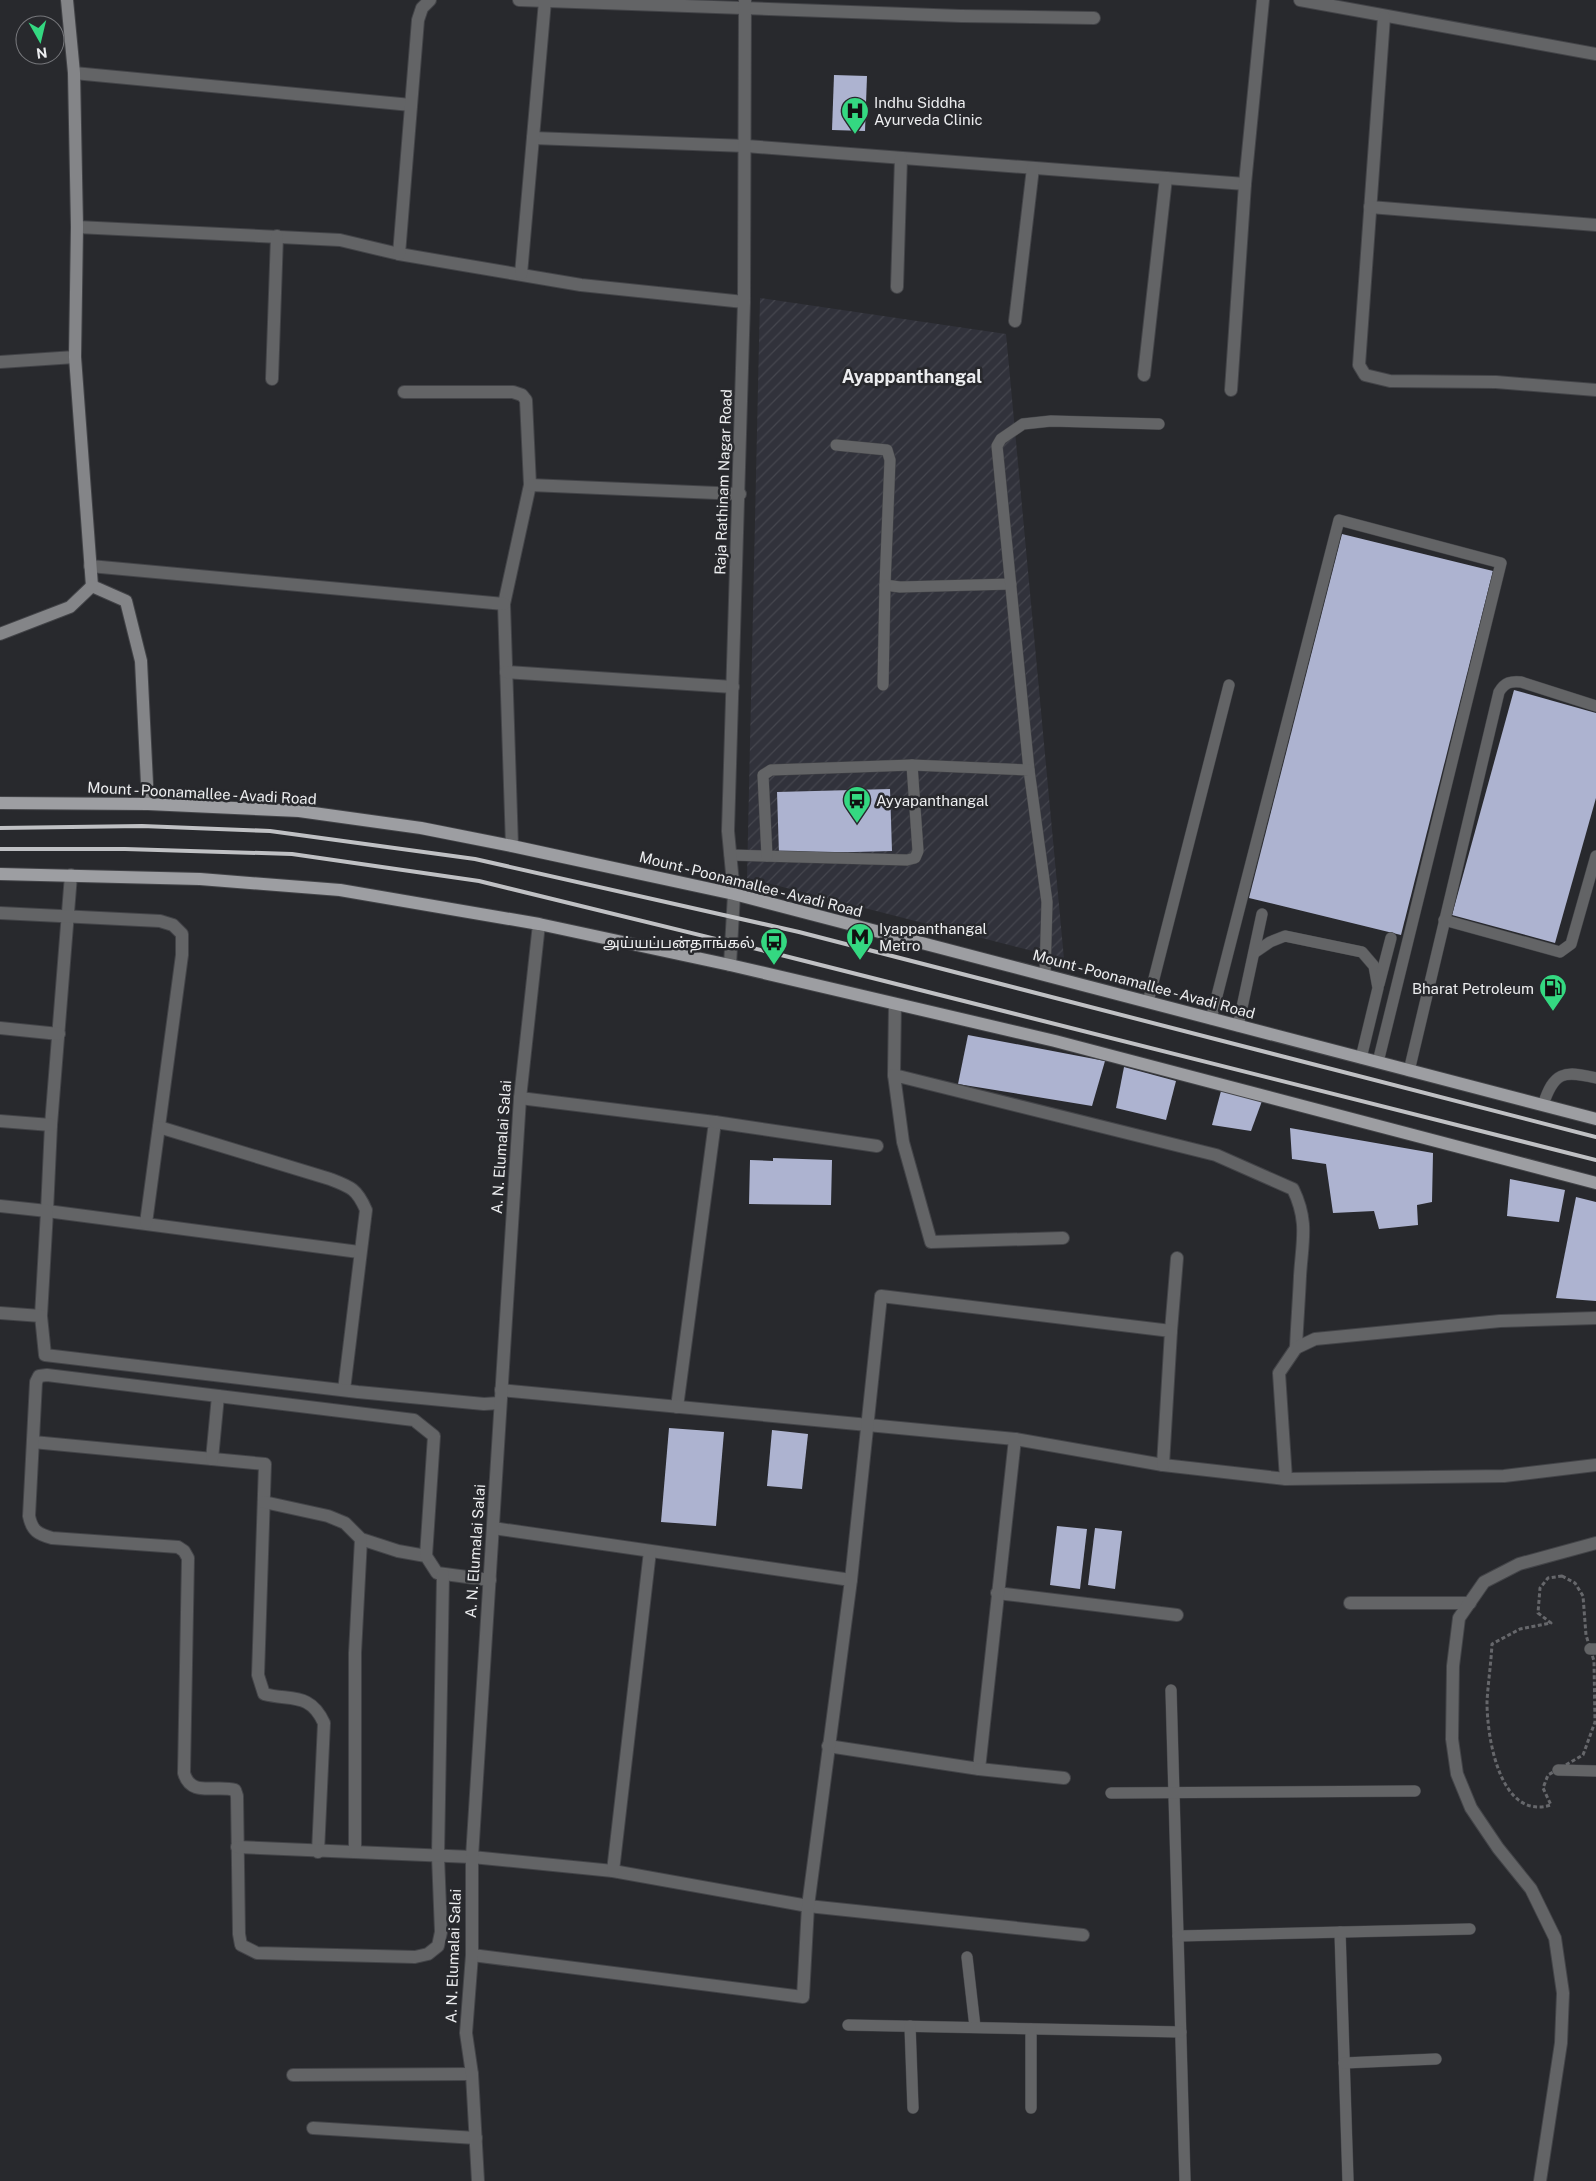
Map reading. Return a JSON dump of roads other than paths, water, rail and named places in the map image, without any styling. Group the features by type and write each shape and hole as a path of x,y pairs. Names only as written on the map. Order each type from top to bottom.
{"main road":[{"name":"Mount - Poonamallee - Avadi Road","path":"0,803 148,804 299,811 421,828 512,846 734,894 1596,1119"},
{"path":"0,874 200,879 340,890 539,924 730,965 1056,1041 1596,1183"}],"street":[{"path":"67,0 74,72 77,227 75,357 92,586"},
{"path":"399,254 418,20 422,8 430,0"},
{"path":"520,0 745,5 1094,18"},
{"path":"1231,390 1245,184 1263,0"},
{"path":"1300,0 1384,17 1596,54"},
{"path":"521,274 545,1"},
{"name":"Raja Rathinam Nagar Road","path":"730,965 734,894 728,831 740,494 744,302 745,5"},
{"path":"1384,17 1359,365 1365,375 1390,381 1496,382 1596,390"},
{"path":"74,72 411,105"},
{"path":"534,138 746,146 1245,184"},
{"path":"897,287 901,158"},
{"path":"1015,321 1033,168"},
{"path":"1144,375 1166,178"},
{"path":"1370,207 1596,225"},
{"path":"77,227 340,240 399,254 581,285 744,302"},
{"path":"272,379 277,236"},
{"path":"0,362 75,357"},
{"path":"404,392 513,392 522,395 527,406 530,485 504,604 512,846"},
{"path":"530,485 740,494"},
{"path":"90,566 504,604"},
{"path":"0,634 70,607 92,586"},
{"path":"92,586 126,601 141,662 148,804"},
{"path":"506,672 733,687"},
{"path":"71,875 52,1125 41,1316 45,1355 344,1390 484,1404 501,1396 677,1407 1015,1439 1163,1465 1286,1479 1504,1476 1596,1465"},
{"path":"0,912 160,921 173,925 182,934 182,955 146,1223"},
{"name":"A. N. Elumalai Salai","path":"478,2181 472,2074 466,2032 472,1954 472,1857 520,1098 539,924"},
{"path":"895,1004 894,1075 902,1142 931,1242 1063,1238"},
{"path":"0,1028 59,1034"},
{"path":"894,1075 1216,1156 1293,1189 1304,1222 1305,1241 1300,1272 1296,1348"},
{"path":"520,1098 715,1122 877,1146"},
{"path":"0,1121 52,1125"},
{"path":"677,1407 715,1122"},
{"path":"159,1127 345,1185 359,1194 366,1210 359,1252 344,1390"},
{"path":"0,1206 146,1223 359,1252"},
{"path":"1163,1465 1177,1258"},
{"path":"472,1954 804,1997 808,1906 851,1580 881,1296 1172,1331"},
{"path":"0,1313 41,1316"},
{"path":"1286,1479 1278,1373 1296,1348 1315,1339 1500,1321 1596,1318"},
{"path":"443,1575 438,1856 441,1932 438,1946 428,1954 415,1957 257,1953 241,1945 239,1934 236,1847 237,1796 235,1790 229,1788 197,1789 186,1781 184,1773 188,1558 184,1551 178,1547 52,1538 36,1533 31,1526 29,1516 36,1382 39,1376 404,1418 421,1424 434,1436 426,1556 437,1573 490,1580"},
{"path":"212,1459 218,1396"},
{"path":"979,1769 1015,1439"},
{"path":"33,1442 265,1464 260,1685 264,1694 304,1700 313,1705 324,1723 318,1852"},
{"path":"264,1502 328,1516 345,1523 361,1539 398,1551 426,1556"},
{"path":"493,1528 851,1580"},
{"path":"354,1852 355,1653 361,1539"},
{"path":"1540,2181 1561,2043 1563,1993 1555,1938 1531,1889 1498,1848 1471,1808 1457,1774 1452,1739 1453,1666 1459,1618 1484,1582 1519,1564 1596,1543"},
{"path":"613,1871 650,1551"},
{"path":"997,1593 1177,1614"},
{"path":"1350,1603 1470,1603"},
{"path":"828,1746 979,1769 1064,1778"},
{"path":"236,1847 318,1852 472,1857 613,1871 808,1906 1083,1935"},
{"path":"293,2075 472,2074"},
{"path":"313,2128 476,2138"}],"lane":[{"path":"1045,975 1047,902 1029,770 997,446 1001,439 1023,424 1051,421 1158,424"},
{"path":"836,445 887,450 890,460 882,685"},
{"path":"1211,1018 1340,520 1501,563 1378,1062"},
{"path":"885,585 900,587 1010,584"},
{"path":"1409,1071 1499,692 1503,685 1511,682 1521,682 1596,706"},
{"path":"1148,1002 1229,685"},
{"path":"767,856 763,775 771,770 912,765 1029,770"},
{"path":"730,855 908,860 916,858 918,851 912,765"},
{"path":"1444,920 1560,952 1566,950 1571,944 1596,856"},
{"path":"1238,1026 1262,914"},
{"path":"1254,952 1270,942 1286,936 1362,952 1374,966 1378,988"},
{"path":"1361,1058 1391,938"},
{"path":"1543,1105 1549,1087 1561,1075 1570,1073 1596,1078"},
{"path":"1171,1690 1185,2181"},
{"path":"1558,1770 1596,1771"},
{"path":"1111,1793 1415,1791"},
{"path":"1178,1936 1470,1929"},
{"path":"1340,1932 1348,2181"},
{"path":"967,1957 975,2028"},
{"path":"848,2025 1181,2032"},
{"path":"910,2026 913,2108"},
{"path":"1031,2029 1031,2108"},
{"path":"1344,2063 1436,2058"}],"railway":[{"path":"0,828 142,826 270,831 475,859 799,932 1596,1137"},
{"path":"0,849 125,849 292,854 479,881 1596,1160"}],"place":[{"name":"Indhu Siddha Ayurveda Clinic","path":"855,135"},
{"name":"Ayyapanthangal","path":"857,824"},
{"name":"Iyappanthangal Metro","path":"860,961"},
{"name":"அய்யப்பன்தாங்கல்","path":"774,966"},
{"name":"Bharat Petroleum","path":"1553,1012"}],"district":[{"name":"Ayappanthangal","path":"912,376"}]}
